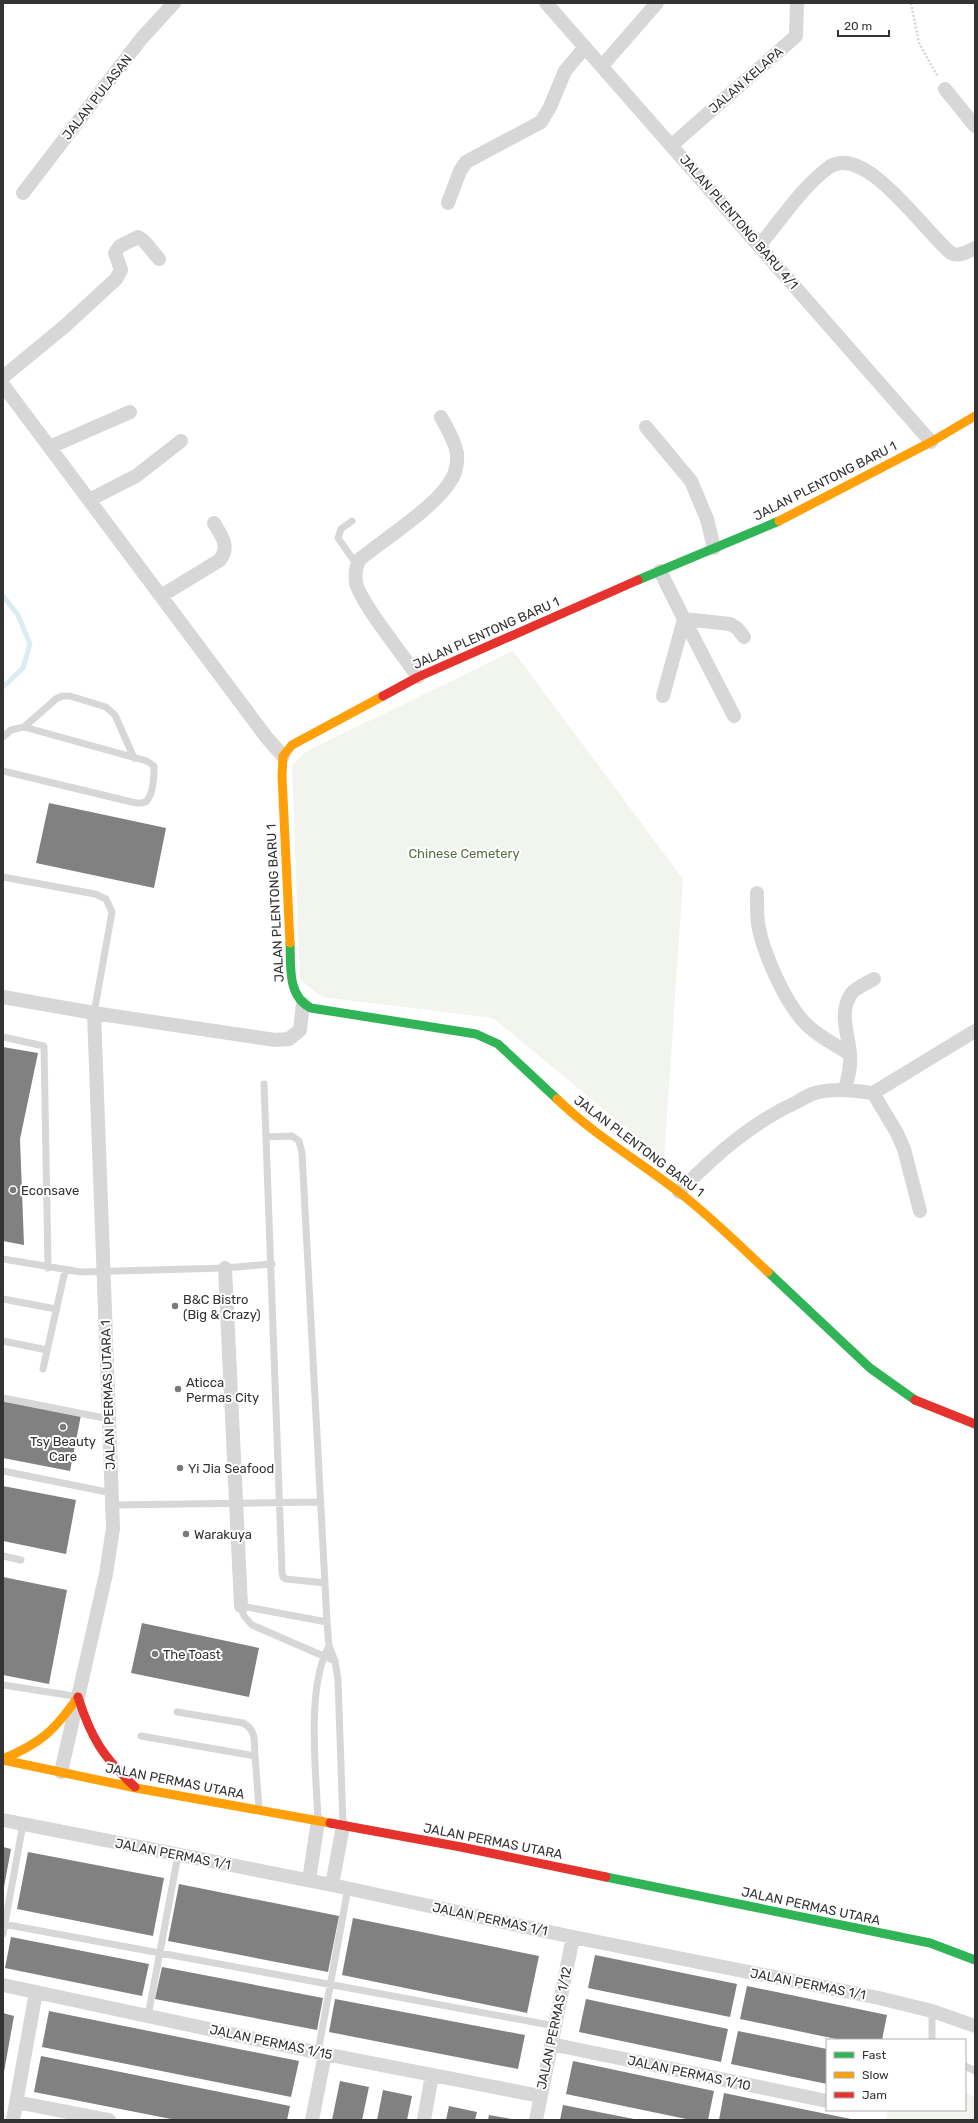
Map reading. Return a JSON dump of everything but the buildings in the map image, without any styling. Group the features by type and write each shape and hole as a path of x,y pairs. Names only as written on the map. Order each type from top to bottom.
{"street":[{"name":"JALAN PULASAN","path":"23,193 141,39 174,3"},
{"name":"JALAN PLENTONG BARU 4/1","path":"546,3 931,442"},
{"path":"602,66 656,3"},
{"name":"JALAN KELAPA","path":"672,145 796,36 797,3"},
{"path":"448,202 460,171 466,162 541,122 550,107 565,71 585,47"},
{"path":"945,89 975,126"},
{"path":"759,246 814,180 829,167 835,164 845,163 860,166 885,184 931,235 951,253 955,255 964,254 975,248"},
{"path":"3,377 65,326 116,279 121,270 115,252 120,246 138,237 144,240 159,259"},
{"path":"3,385 263,732 284,756"},
{"path":"50,448 130,412"},
{"name":"JALAN PLENTONG BARU 1","path":"975,416 931,442 795,514 660,571 418,677 292,744 284,756 282,776 291,975 295,995 303,1004 311,1008 362,1017 459,1030 488,1038 498,1044 589,1127 679,1192 715,1222 870,1368 919,1403 975,1424"},
{"path":"418,677 365,601 357,585 357,565 360,559 424,509 448,486 456,470 457,454 455,444 441,417"},
{"path":"646,427 691,481 707,519 714,548"},
{"path":"89,500 136,476 181,441"},
{"path":"161,596 220,560 225,552 226,545 214,523"},
{"path":"660,571 734,716"},
{"path":"684,619 732,625 744,637"},
{"path":"663,696 684,619"},
{"path":"757,894 758,923 763,948 795,1012 812,1029 850,1054"},
{"path":"845,1089 850,1073 850,1054 846,1040 846,1007 851,993 874,979"},
{"path":"3,997 94,1013 275,1040 289,1039 300,1030 303,1004"},
{"name":"JALAN PERMAS UTARA 1","path":"61,1772 106,1574 113,1528 94,1013"},
{"path":"679,1192 708,1162 745,1132 775,1112 818,1092 845,1089 873,1094 975,1031"},
{"path":"873,1094 897,1133 904,1150 920,1211"},
{"path":"225,1268 241,1606"},
{"path":"3,1760 42,1741 58,1726 78,1697"},
{"path":"78,1697 89,1732 100,1751 112,1767 136,1788"},
{"name":"JALAN PERMAS UTARA","path":"3,1760 136,1788 461,1847 930,1943 975,1960"},
{"name":"JALAN PERMAS 1/1","path":"3,1820 309,1880 573,1937 879,1998 932,2011 975,2026"},
{"path":"309,1880 318,1821"},
{"path":"332,1885 343,1826"},
{"name":"JALAN PERMAS 1/12","path":"536,2120 573,1937"},
{"name":"JALAN PERMAS 1/15","path":"3,1985 321,2053 540,2096"},
{"path":"13,2120 36,1992"},
{"name":"JALAN PERMAS 1/10","path":"551,2044 826,2101"},
{"path":"312,2120 321,2053"},
{"path":"424,2120 432,2075"},
{"path":"16,2102 109,2120"}],"lane":[{"path":"352,521 341,529 338,538 357,565"},
{"path":"3,737 11,730 24,727 56,699 62,696 70,696 106,707 115,715 134,758"},
{"path":"3,771 136,803 144,803 148,799 154,775 154,766 147,761 24,727"},
{"path":"3,877 95,894 106,900 112,912 94,1013"},
{"path":"3,1038 44,1046 48,1268"},
{"path":"264,1084 283,1577 293,1580 325,1583"},
{"path":"266,1137 285,1136 295,1138 301,1144 328,1646 335,1661 341,1717 343,1826"},
{"path":"3,1259 65,1271 104,1273 225,1268 272,1264"},
{"path":"43,1369 65,1271"},
{"path":"3,1299 56,1309"},
{"path":"3,1341 47,1350"},
{"path":"3,1398 109,1419"},
{"path":"3,1471 112,1499 236,1503 320,1502"},
{"path":"3,1556 21,1560"},
{"path":"327,1622 241,1606 244,1616 252,1625 322,1657 335,1661"},
{"path":"318,1821 315,1713 317,1677 322,1657 328,1646"},
{"path":"3,1685 78,1697"},
{"path":"177,1712 243,1723 250,1727 254,1735 259,1810"},
{"path":"141,1736 255,1756"},
{"path":"3,1934 24,1824"},
{"path":"148,2016 178,1855"},
{"path":"321,2053 330,1984 348,1888"},
{"path":"4,1924 555,2026"},
{"path":"932,2011 932,2039"},
{"path":"966,2066 975,2071"}],"path":[{"path":"911,3 919,43 945,89"}],"green space":[{"name":"Chinese Cemetery","path":"513,651 683,879 664,1159 493,1018 322,997 300,980 292,766 305,752"},
{"path":"966,2093 975,2097 975,2120 886,2120 888,2111 966,2111"}],"waterway":[{"path":"3,596 18,615 30,644 23,668 3,687"}],"traffic: fast":[{"path":"638,580 779,521"},
{"path":"290,943 291,971 294,988 303,1003 311,1008 476,1034 498,1044 557,1099"},
{"path":"768,1272 870,1368 915,1400"},
{"path":"606,1877 930,1943 975,1960"}],"traffic: slow":[{"path":"779,521 931,442 975,416"},
{"path":"290,943 282,776 283,756 292,745 383,696"},
{"path":"557,1099 601,1136 691,1202 725,1231 768,1272"},
{"path":"3,1759 27,1747 46,1735 62,1719 78,1697"},
{"path":"3,1760 136,1788 330,1823"}],"traffic: jam":[{"path":"383,696 418,677 638,580"},
{"path":"915,1400 975,1424"},
{"path":"78,1697 93,1736 99,1746 114,1766 135,1787"},
{"path":"330,1823 461,1847 606,1877"}],"place":[{"name":"Econsave","path":"13,1190"},
{"name":"B&C Bistro (Big & Crazy)","path":"175,1306"},
{"name":"Aticca Permas City","path":"178,1389"},
{"name":"Tsy Beauty Care","path":"63,1427"},
{"name":"Yi Jia Seafood","path":"180,1468"},
{"name":"Warakuya","path":"186,1534"},
{"name":"The Toast","path":"155,1654"}]}
